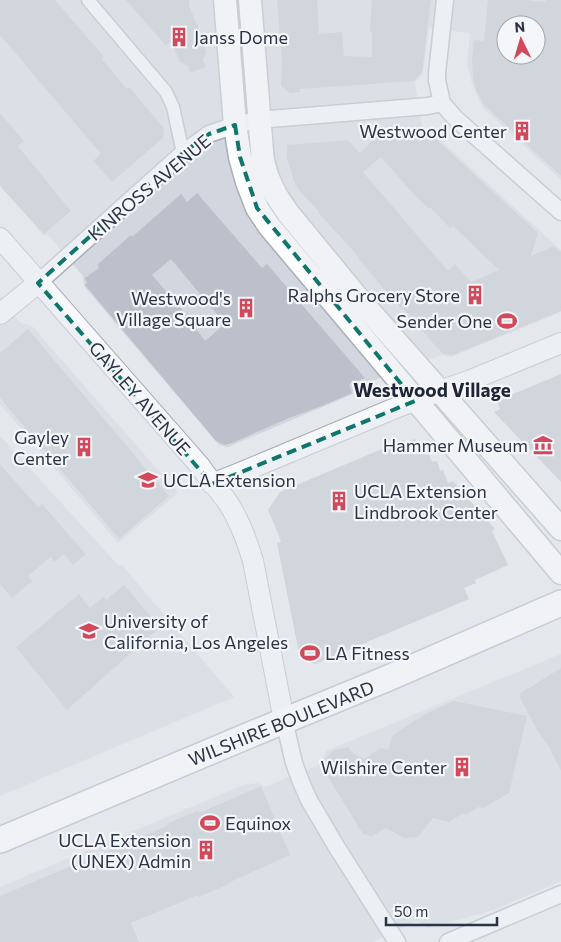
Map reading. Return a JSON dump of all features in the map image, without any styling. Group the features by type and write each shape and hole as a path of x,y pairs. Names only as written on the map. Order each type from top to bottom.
{"main road":[{"path":"224,0 235,125 240,157 246,182 257,208 265,220 561,573"},
{"path":"250,0 258,120 263,161 276,195 288,213 357,297 561,530"},
{"name":"WILSHIRE BOULEVARD","path":"0,840 284,720 386,680 561,604"}],"street":[{"path":"88,0 166,92 173,107 183,153"},
{"path":"446,0 437,73 442,103 455,118 561,212"},
{"name":"KINROSS AVENUE","path":"0,314 38,283 183,153 209,134 235,125 258,120 418,107 442,103"},
{"name":"GAYLEY AVENUE","path":"0,238 194,460 227,501 245,536 253,561 284,720"},
{"path":"212,484 561,343"},
{"path":"284,720 294,763 309,800 397,942"},
{"path":"448,942 561,894"}],"highlighted area":[{"path":"235,125 240,157 257,208 415,401 212,484 38,283 183,153 209,134"}],"shaded area":[{"path":"0,0 561,0 561,180 483,108 472,84 467,64 470,33 429,28 423,73 415,83 423,133 437,137 561,250 561,312 451,357 441,355 366,383 360,391 228,447 219,445 84,286 83,276 48,235 43,235 0,185"},
{"name":"Gayley Center","path":"0,296 19,322 32,326 178,493 118,543 0,404"},
{"name":"University of California, Los Angeles","path":"0,436 118,565 122,565 234,697 0,796"},
{"path":"561,654 561,881 494,910 428,928 417,921 372,942 0,942 0,887 244,785 258,783 265,787 321,764 326,751"}],"building":[{"path":"0,0 55,0 104,57 102,59 127,89 129,87 164,128 163,138 112,182 93,161 101,154 0,35"},
{"name":"Janss Dome","path":"126,0 189,0 189,6 206,51 203,60 206,67 190,73 188,66 180,62 171,42 165,45"},
{"path":"277,0 317,0 319,34 342,32 344,56 372,57 372,32 370,32 372,0 431,0 422,72 414,81 300,89 300,92 290,93 281,86 282,61"},
{"path":"488,0 545,2 545,0 561,0 561,176 484,105 476,90 473,78 474,40 484,41"},
{"path":"0,113 24,141 18,146 71,211 44,234 0,186"},
{"path":"389,134 403,134 403,136 423,135 436,139 538,233 531,256 554,246 561,252 561,311 453,355 444,354 437,348 299,190 293,180 287,160 287,145 347,140 360,153 376,137","holes":["381,157 429,209 430,207 450,228 453,226 499,270 471,282 455,264 448,271 363,172"]},
{"path":"197,193 262,268 267,264 365,378 349,384 352,393 232,443 224,445 216,441 85,285 87,283 85,278 99,268 98,264 181,194 187,202","holes":["171,259 225,324 205,341 152,275"]},
{"name":"Gayley Center","path":"28,329 169,496 119,539 0,398 0,353"},
{"name":"Hammer Museum","path":"561,374 561,482 494,412 500,409 497,401"},
{"path":"415,439 419,446 422,445 426,455 429,454 432,462 437,461 440,471 443,470 448,483 453,481 495,529 492,531 508,565 475,580 476,583 464,588 469,599 315,664 305,661 300,656 298,648 277,543 281,542 268,510 280,492 403,440 406,442"},
{"path":"0,464 38,507 42,504 86,554 73,565 64,554 54,562 51,557 28,576 32,581 12,598 0,584"},
{"path":"124,585 160,627 67,710 16,647 79,594 90,608 104,596 106,600"},
{"path":"561,668 561,771 519,696 520,693"},
{"path":"454,701 527,716 509,793 484,808 479,807 449,822 433,818 418,837 404,838 386,828 372,836 363,834 326,774 325,759 334,750 348,747 353,753 364,759 380,748 388,750 393,735 425,714"},
{"path":"261,786 290,855 199,897 198,895 131,923 139,942 0,942 0,896 169,825 168,823 198,811 199,813"}],"place":[{"name":"Janss Dome","path":"179,37"},
{"name":"Westwood Center","path":"522,131"},
{"name":"Ralphs Grocery Store","path":"475,295"},
{"name":"Westwood's Village Square","path":"246,308"},
{"name":"Sender One","path":"507,321"},
{"name":"Hammer Museum","path":"543,445"},
{"name":"Gayley Center","path":"84,447"},
{"name":"UCLA Extension","path":"148,480"},
{"name":"UCLA Extension Lindbrook Center","path":"339,501"},
{"name":"University of California, Los Angeles","path":"89,631"},
{"name":"LA Fitness","path":"310,653"},
{"name":"Wilshire Center","path":"462,767"},
{"name":"Equinox","path":"210,823"},
{"name":"UCLA Extension (UNEX) Admin","path":"206,850"}],"district":[{"name":"Westwood Village","path":"432,389"}]}
